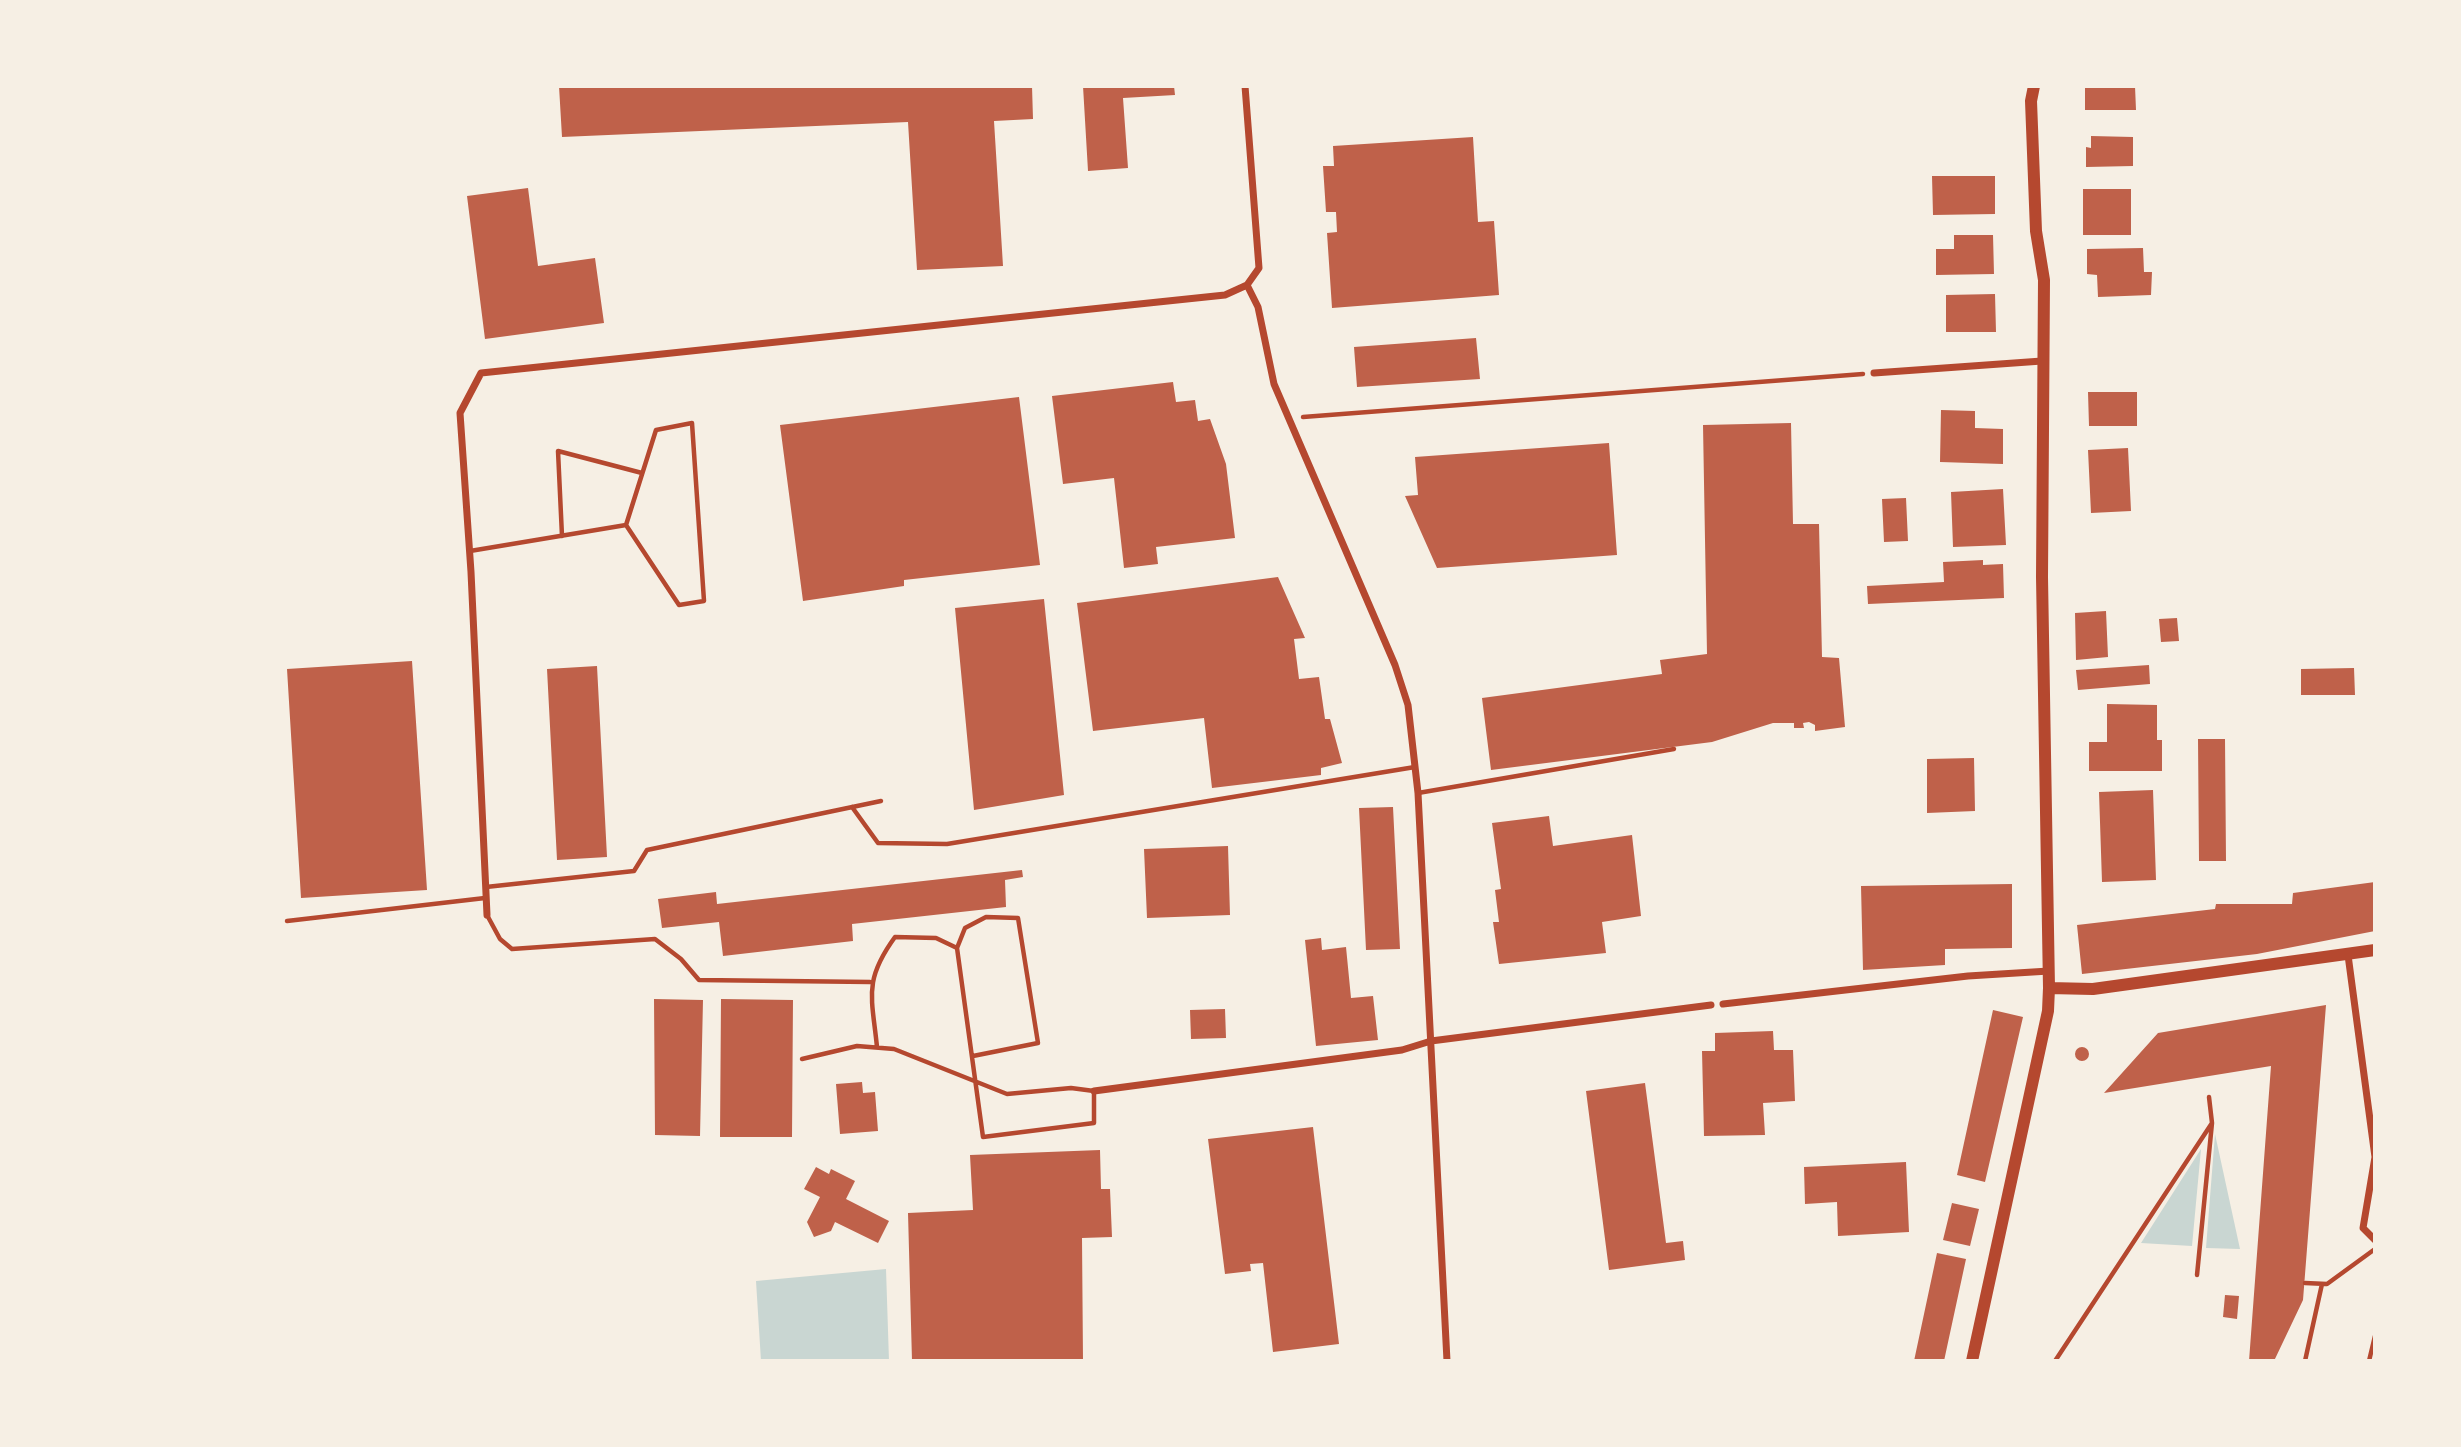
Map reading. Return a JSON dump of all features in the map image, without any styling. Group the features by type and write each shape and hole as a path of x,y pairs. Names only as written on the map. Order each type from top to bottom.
{"street":[{"path":"487,915 470,551 460,413 481,373 1225,295 1247,285 1259,268 1245,86"},
{"path":"1972,1361 2048,1011 2043,764 2044,280 2036,231 2031,100 2034,86"},
{"path":"1247,285 1258,307 1274,384 1395,665 1408,705 1418,793 1434,1059 1447,1361"},
{"path":"1874,373 2042,361"},
{"path":"2049,988 2093,989 2375,950"},
{"path":"2348,955 2375,1157 2362,1228 2375,1240"},
{"path":"1723,1004 1968,976 2049,971"},
{"path":"1094,1091 1402,1050 1431,1041 1711,1005"}],"lane":[{"path":"692,423 704,600 679,605 626,525 656,430 692,423"},
{"path":"562,536 558,451 642,473"},
{"path":"470,551 626,525"},
{"path":"1418,793 1674,749"},
{"path":"852,807 878,844 947,844 1416,766"},
{"path":"486,887 634,871 647,850 881,801"},
{"path":"287,921 486,898"},
{"path":"487,915 500,939 512,949 655,939 681,959 699,980 870,982"},
{"path":"802,1059 857,1046 877,1047 894,1049 976,1081 1007,1094 1071,1088 1094,1091 1094,1123 983,1137 976,1081 973,1056 957,948 965,928 986,917 1018,918 1038,1043 973,1056"},
{"path":"877,1047 870,982 877,961 895,937 936,938 957,948"},
{"path":"2305,1283 2327,1284 2375,1249"},
{"path":"2305,1361 2322,1284"}],"path":[{"path":"1288,419 1874,373"},
{"path":"2197,1275 2212,1123 2209,1097"},
{"path":"2055,1361 2212,1123"},
{"path":"2369,1361 2375,1336"}],"shaded area":[{"path":"2215,1134 2240,1249 2206,1248"},
{"path":"2201,1149 2192,1246 2141,1243"},
{"path":"886,1269 889,1361 761,1361 756,1281"}],"building":[{"path":"559,86 1032,86 1033,119 994,121 1003,266 917,270 908,122 562,137"},
{"path":"1083,86 1174,86 1175,95 1123,98 1128,168 1088,171"},
{"path":"2085,86 2135,86 2136,110 2085,110"},
{"path":"2091,136 2133,137 2133,166 2086,167 2086,147 2091,148"},
{"path":"1473,137 1478,222 1494,221 1499,295 1332,308 1327,233 1337,232 1336,212 1326,212 1323,166 1334,166 1333,146"},
{"path":"1932,176 1995,176 1995,214 1933,215"},
{"path":"528,188 538,266 595,258 604,323 485,339 467,196"},
{"path":"2083,189 2131,189 2131,235 2083,235"},
{"path":"1954,235 1993,235 1994,274 1936,275 1936,249 1954,249"},
{"path":"2143,248 2144,272 2152,272 2151,295 2098,297 2097,275 2087,274 2087,249"},
{"path":"1995,294 1996,332 1946,332 1946,295"},
{"path":"1476,338 1480,379 1357,387 1354,347"},
{"path":"1173,382 1176,402 1195,400 1198,421 1210,419 1226,464 1235,538 1156,547 1158,564 1124,568 1114,478 1063,484 1052,396"},
{"path":"2088,392 2137,392 2137,426 2089,426"},
{"path":"1019,397 1040,565 904,580 904,586 803,601 780,425"},
{"path":"1941,410 1975,411 1975,428 2003,429 2003,464 1940,462"},
{"path":"1791,423 1793,524 1819,524 1822,657 1839,658 1845,727 1815,731 1815,725 1809,722 1803,723 1804,728 1794,728 1794,723 1773,723 1712,742 1491,770 1482,698 1662,674 1660,660 1707,654 1703,425"},
{"path":"1609,443 1617,555 1437,568 1405,496 1418,495 1415,457"},
{"path":"2128,448 2131,511 2091,513 2088,450"},
{"path":"2003,489 2006,545 1953,547 1951,492"},
{"path":"1906,498 1908,541 1884,542 1882,499"},
{"path":"1983,560 1983,565 2003,564 2004,598 1868,604 1867,586 1944,582 1943,562"},
{"path":"1278,577 1305,638 1294,639 1299,679 1319,677 1325,719 1330,719 1342,763 1321,768 1321,775 1212,788 1204,718 1093,731 1077,603"},
{"path":"1044,599 1064,795 974,810 955,608"},
{"path":"2106,611 2108,657 2076,660 2075,613"},
{"path":"2177,618 2179,641 2161,642 2159,619"},
{"path":"412,661 427,890 301,898 287,669"},
{"path":"2149,665 2150,684 2078,690 2076,670"},
{"path":"597,666 607,857 557,860 547,669"},
{"path":"2354,668 2355,695 2301,695 2301,669"},
{"path":"2107,704 2157,705 2157,740 2162,740 2162,771 2089,771 2089,742 2107,742"},
{"path":"2198,739 2225,739 2226,861 2199,861"},
{"path":"1974,758 1975,811 1927,813 1927,759"},
{"path":"2153,790 2156,880 2102,882 2099,792"},
{"path":"1393,807 1400,949 1366,950 1359,808"},
{"path":"1549,816 1553,846 1632,835 1641,916 1602,922 1606,953 1499,964 1493,922 1499,922 1495,890 1501,889 1492,823"},
{"path":"1228,846 1230,915 1147,918 1144,849"},
{"path":"1022,870 1023,877 1005,880 1006,907 852,924 853,941 723,956 719,922 662,928 658,899 716,892 717,904"},
{"path":"2375,882 2375,931 2257,954 2082,974 2077,925 2215,909 2216,904 2292,904 2293,893"},
{"path":"2012,884 2012,948 1945,949 1945,965 1863,970 1861,886"},
{"path":"1321,938 1322,950 1346,947 1351,998 1373,996 1378,1040 1316,1046 1305,940"},
{"path":"654,999 703,1000 700,1136 655,1135"},
{"path":"721,999 793,1000 792,1137 720,1137"},
{"path":"2326,1005 2303,1300 2274,1361 2249,1361 2271,1066 2104,1093 2158,1033"},
{"path":"1225,1009 1226,1038 1191,1039 1190,1010"},
{"path":"1993,1010 2023,1017 1985,1182 1957,1175"},
{"path":"1773,1031 1774,1050 1793,1050 1795,1101 1763,1103 1765,1135 1704,1136 1702,1051 1715,1051 1715,1033"},
{"path":"2079,1047 2085,1047 2089,1054 2085,1061 2079,1061 2075,1057 2075,1051"},
{"path":"862,1082 863,1093 875,1092 878,1131 840,1134 836,1084"},
{"path":"1645,1083 1666,1243 1683,1241 1685,1260 1609,1270 1586,1091"},
{"path":"1313,1127 1339,1344 1273,1352 1263,1263 1250,1264 1251,1271 1225,1274 1208,1139"},
{"path":"1100,1150 1101,1189 1110,1189 1112,1237 1082,1238 1083,1361 912,1361 908,1213 973,1210 970,1155"},
{"path":"1906,1162 1909,1232 1838,1236 1837,1202 1805,1204 1804,1167"},
{"path":"816,1167 829,1174 831,1169 855,1181 846,1199 889,1221 878,1243 835,1222 831,1231 814,1237 807,1222 820,1197 804,1189"},
{"path":"1952,1203 1979,1209 1970,1246 1943,1240"},
{"path":"1937,1253 1966,1259 1944,1361 1914,1361"},
{"path":"2225,1295 2239,1296 2237,1319 2223,1317"}]}
